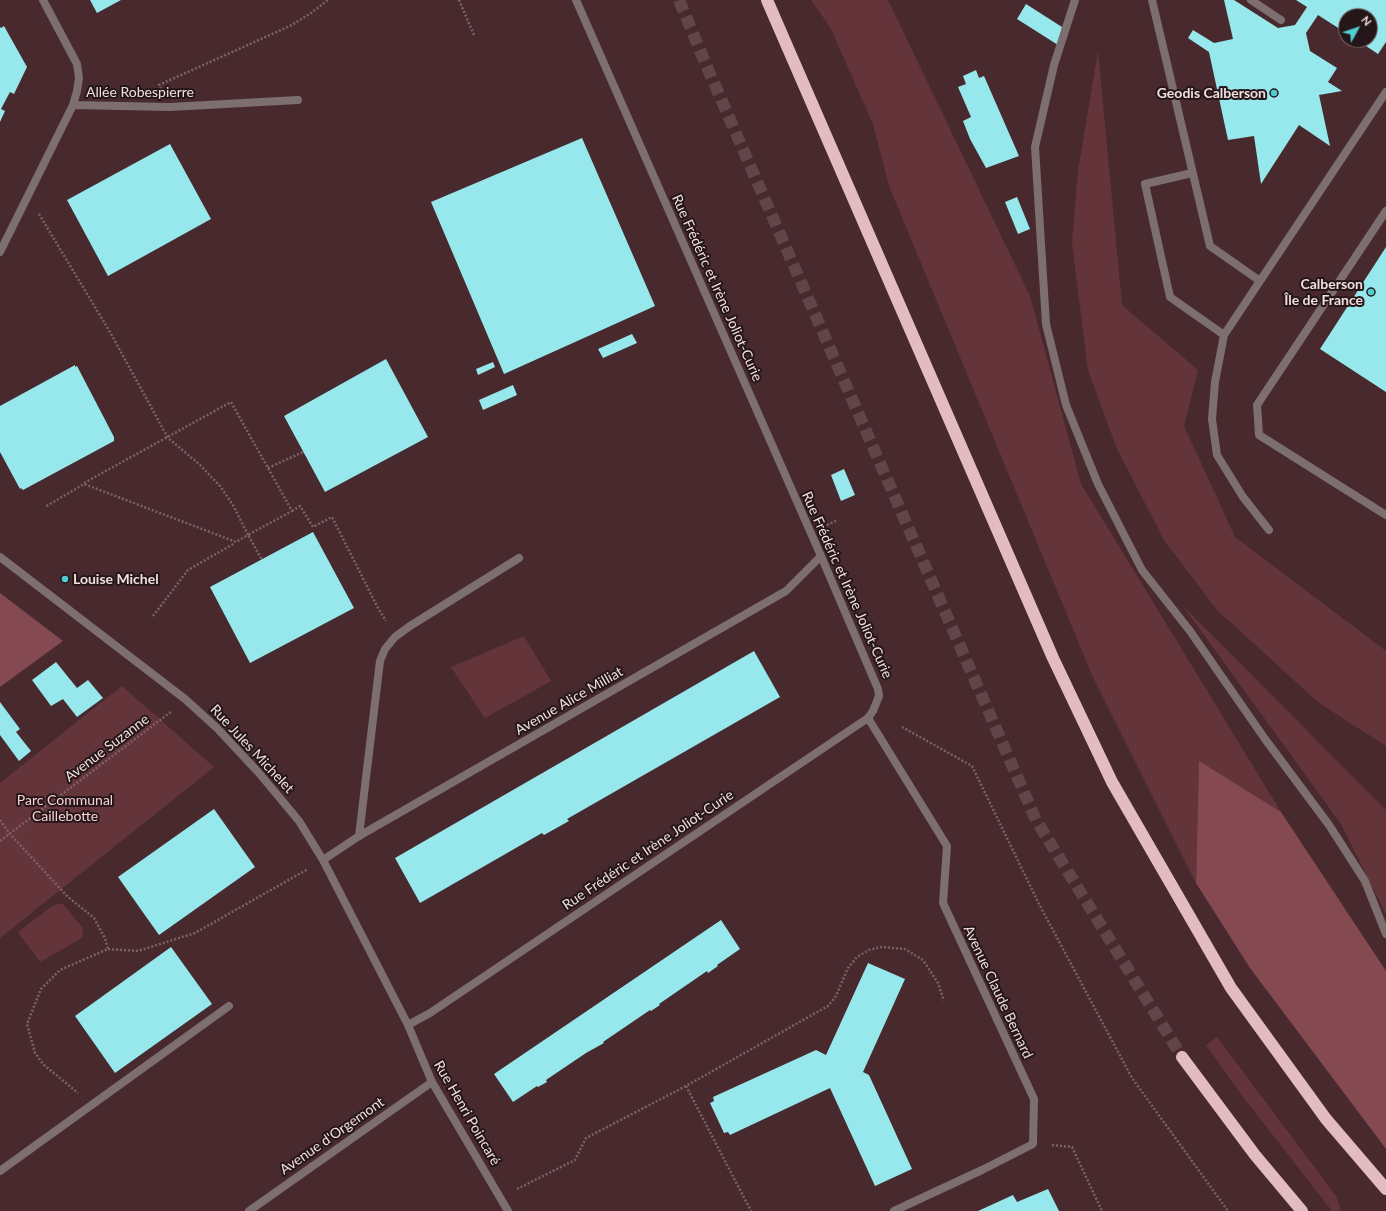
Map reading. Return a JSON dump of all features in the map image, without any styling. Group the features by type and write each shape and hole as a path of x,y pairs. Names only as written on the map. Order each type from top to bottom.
{"highway":[{"path":"767,0 1053,658 1112,782 1231,988 1326,1118 1386,1189"},
{"path":"1182,1057 1255,1155 1302,1211"}],"street":[{"name":"Allée Robespierre","path":"43,0 77,64 79,78 78,91 73,105 170,107 298,100"},
{"name":"Rue Frédéric et Irène Joliot-Curie","path":"408,1025 436,1008 868,718 877,703 878,689 576,0"},
{"path":"1075,0 1054,65 1035,147 1046,324 1066,404 1098,484 1142,570 1190,631 1265,739 1329,825 1365,881 1386,934"},
{"path":"1152,0 1210,246 1260,280"},
{"path":"1251,0 1281,20"},
{"path":"1269,530 1242,497 1217,455 1212,420 1215,382 1224,335 1386,92"},
{"path":"0,252 73,105"},
{"path":"1192,173 1145,184 1170,297 1224,335"},
{"path":"1386,211 1257,405 1259,435 1386,515"},
{"name":"Avenue Alice Milliat","path":"323,860 359,836 786,591 821,556"},
{"name":"Rue Jules Michelet","path":"0,557 185,699 217,728 259,773 299,821 323,860 408,1025"},
{"path":"359,836 380,661 385,649 396,637 410,626 519,558"},
{"name":"Avenue Claude Bernard","path":"868,718 947,846 943,904 1034,1099 1033,1144"},
{"path":"0,1171 229,1006"},
{"name":"Rue Henri Poincaré","path":"408,1025 432,1082 508,1211"},
{"name":"Avenue d'Orgemont","path":"249,1211 432,1082"},
{"path":"894,1211 982,1170 1033,1144"}],"path":[{"path":"170,107 159,85 292,25 328,0"},
{"path":"460,0 474,35"},
{"path":"28,196 110,332 168,438 199,464 220,486 233,505 262,560"},
{"path":"45,507 230,402 292,511"},
{"path":"268,468 303,452"},
{"path":"84,484 236,542"},
{"path":"153,616 188,570 300,506 313,527 332,517 378,608 396,637"},
{"name":"Avenue Suzanne","path":"0,841 161,720 185,699"},
{"path":"902,727 972,766 1039,904 1132,1078 1228,1211"},
{"path":"0,820 10,834 67,896 94,918 105,938 108,949"},
{"path":"92,1104 44,1065 35,1053 27,1024 41,988 60,970 108,949 138,951 195,933 323,860"},
{"path":"500,1197 575,1160 586,1138 686,1086 828,1006 836,996 848,968 857,957 869,950 881,947 905,949 923,960 938,983 944,1001"},
{"path":"686,1086 751,1211"},
{"path":"1033,1144 1072,1147 1102,1211"}],"green space":[{"path":"811,0 888,0 1030,296 1081,484 1281,812 1199,762 1196,883 1092,675 889,186 873,124 830,27"},
{"path":"1098,51 1122,305 1198,370 1184,426 1235,537 1386,651 1386,746 1319,703 1217,610 1164,540 1117,449 1088,370 1072,243 1078,171"},
{"path":"1183,606 1386,810 1386,914 1341,824"},
{"path":"524,636 551,681 485,718 451,667"},
{"name":"Parc Communal Caillebotte","path":"122,686 214,767 0,938 0,783"},
{"path":"57,904 63,904 83,928 82,938 40,962 18,932"},
{"path":"1217,1037 1336,1196 1341,1211 1332,1211 1244,1098 1206,1045"}],"shaded area":[{"path":"0,593 63,641 0,687"},
{"path":"1199,761 1281,812 1386,971 1386,1149 1250,968 1196,883"}],"building":[{"path":"90,0 121,0 97,13"},
{"name":"Geodis Calberson","path":"1224,0 1234,0 1278,28 1295,25 1307,7 1296,0 1386,0 1386,42 1378,54 1369,48 1378,48 1378,8 1338,8 1338,28 1318,15 1306,33 1310,51 1337,68 1328,82 1342,91 1319,95 1330,146 1299,125 1261,184 1254,136 1228,140 1209,52 1188,38 1193,30 1214,43 1233,39"},
{"path":"1026,4 1062,27 1058,45 1017,19"},
{"path":"4,26 27,67 14,94 10,92 1,109 5,111 0,122 0,27 1,28"},
{"path":"976,70 979,78 984,76 1019,156 986,168 970,139 963,121 971,117 958,87 966,84 963,76"},
{"path":"582,138 655,306 504,374 431,202"},
{"path":"170,144 211,219 108,276 67,200"},
{"path":"1017,197 1030,229 1018,234 1005,202"},
{"name":"Calberson Île de France","path":"1386,247 1386,392 1320,349"},
{"path":"632,334 637,343 603,358 598,349"},
{"path":"386,359 428,437 325,492 284,416"},
{"path":"493,362 495,367 478,375 476,369"},
{"path":"75,365 75,367 77,366 114,437 114,441 23,490 21,488 20,489 0,452 0,406"},
{"path":"513,385 517,395 483,410 479,400"},
{"path":"844,469 855,495 841,501 831,475"},
{"path":"313,532 354,608 250,663 210,587"},
{"path":"754,651 780,697 567,819 569,821 544,835 542,833 420,903 395,858"},
{"path":"56,662 77,688 88,680 103,698 77,717 63,699 51,706 32,680"},
{"path":"0,702 20,729 16,732 31,751 19,761 0,735"},
{"path":"214,809 255,867 159,935 118,877"},
{"path":"721,920 740,949 708,973 707,971 659,1004 660,1005 651,1011 650,1010 603,1042 604,1043 586,1053 546,1080 547,1082 538,1087 537,1086 513,1102 494,1074"},
{"path":"171,947 212,1004 115,1073 75,1016"},
{"path":"868,963 905,979 863,1072 869,1075 912,1169 875,1186 830,1088 730,1135 728,1132 724,1133 710,1103 714,1101 713,1097 816,1050 826,1055"},
{"path":"1048,1189 1059,1211 978,1211 1013,1195 1017,1202"}],"tunnel":[{"path":"679,0 1036,820 1182,1057"}],"place":[{"name":"Geodis Calberson","path":"1274,93"},
{"name":"Calberson Île de France","path":"1371,292"},
{"name":"Louise Michel","path":"65,579"}]}
